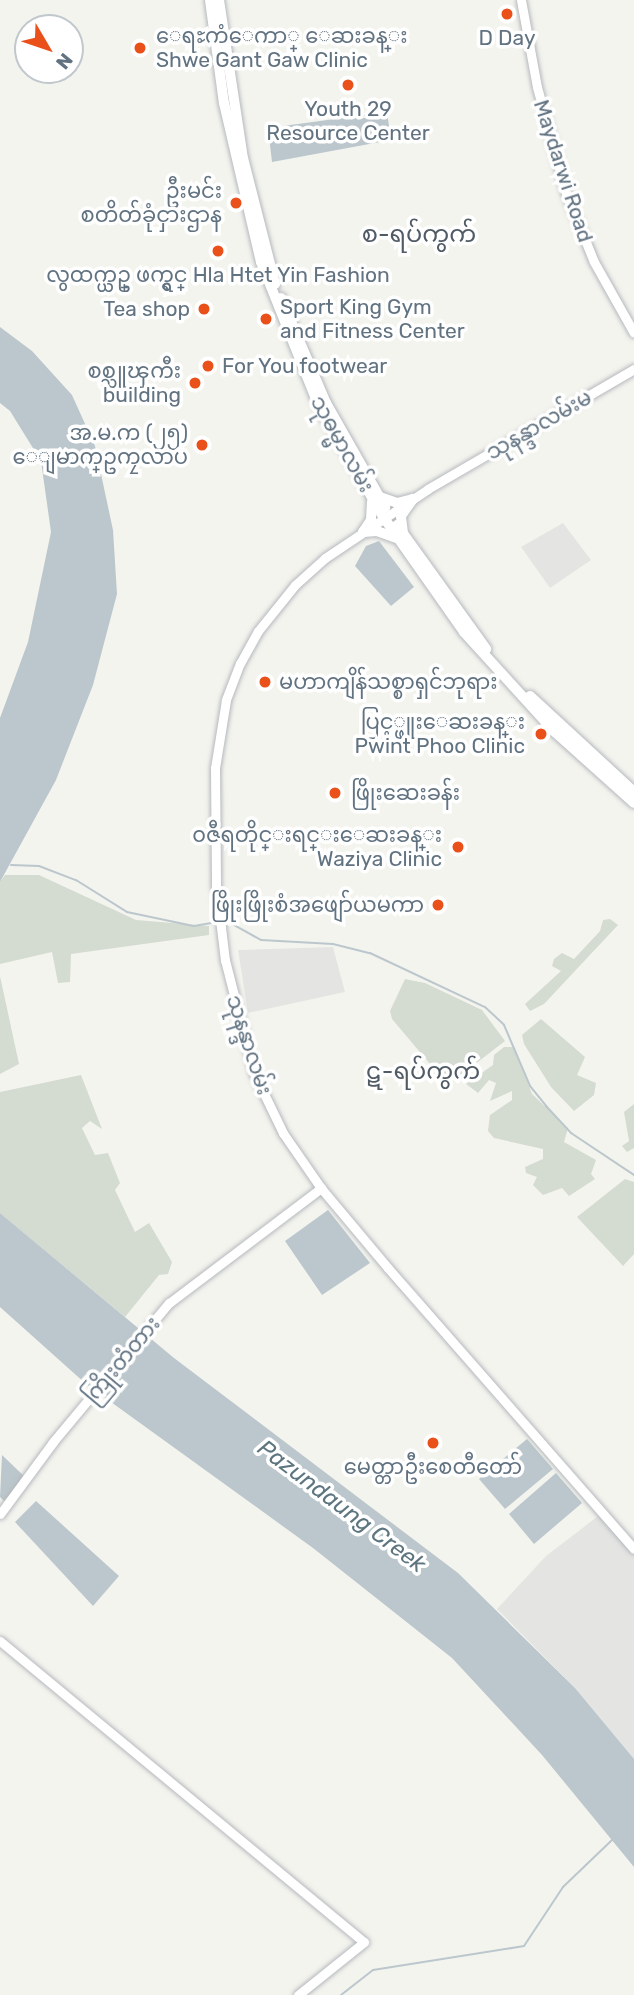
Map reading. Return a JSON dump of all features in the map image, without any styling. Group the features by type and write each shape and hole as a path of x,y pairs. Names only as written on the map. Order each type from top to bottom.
{"main road":[{"name":"သုဓမ္မာလမ်း","path":"211,0 236,160 272,284 350,454 401,538 490,662 555,732 634,803"},
{"name":"သုဓမ္မာလမ်း","path":"219,0 243,158 272,284"},
{"name":"Maydarwi Road","path":"521,0 537,87 566,193 594,262 634,332"},
{"name":"သုနန္ဒာလမ်းမ","path":"413,499 634,369"},
{"path":"363,533 371,520 374,496 397,503 413,499"},
{"path":"363,533 377,531 401,538 401,516 413,499"},
{"name":"သုနန္ဒာလမ်း","path":"413,499 295,584 271,612 240,663 226,700 215,768 218,921 254,1073 283,1133 321,1188 634,1549"},
{"name":"သုဓမ္မာလမ်း","path":"401,538 491,654 560,727 634,792"},
{"name":"ကြိုးတံတား","path":"0,1514 53,1442 192,1282 321,1188"},
{"path":"0,1641 364,1942 299,1995"}],"shaded area":[{"path":"563,523 591,560 550,588 521,547"},
{"path":"5,875 39,875 136,920 209,926 209,935 71,954 70,982 58,983 52,952 0,964 0,882"},
{"path":"610,919 618,925 544,1004 530,1011 525,1004 561,971 552,966 554,959 562,953 574,959 600,931 603,920"},
{"path":"333,947 345,992 248,1013 238,950"},
{"path":"0,976 19,1064 0,1074"},
{"path":"405,979 425,983 482,1010 505,1041 457,1078 451,1073 441,1077 392,1019 390,1011"},
{"path":"541,1019 585,1057 577,1075 596,1083 594,1095 574,1111 551,1087 524,1044 522,1035"},
{"path":"504,1047 514,1047 532,1094 568,1128 564,1142 596,1160 591,1174 595,1179 569,1196 562,1188 543,1195 533,1185 537,1177 526,1173 525,1167 543,1159 543,1149 494,1138 488,1131 490,1115 512,1100 512,1091 490,1101 496,1083 489,1080 478,1093 466,1084 493,1065 494,1055"},
{"path":"81,1075 102,1129 90,1121 82,1128 95,1155 108,1153 120,1183 115,1190 135,1232 149,1223 172,1262 168,1274 159,1275 125,1317 0,1213 0,1092"},
{"path":"634,1104 634,1148 627,1152 622,1146 629,1141 624,1112"},
{"path":"625,1179 634,1182 634,1254 623,1266 577,1217"},
{"path":"602,1513 634,1551 634,1759 575,1688 497,1609 546,1556"}],"water":[{"path":"387,112 391,140 272,162 268,128"},
{"path":"0,327 32,351 72,395 95,446 113,530 117,594 93,685 56,780 0,882 0,718 28,642 51,532 41,461 10,411 0,403"},
{"path":"379,541 414,587 391,606 355,566 366,546"},
{"path":"328,1210 370,1263 322,1295 285,1241"},
{"name":"Pazundaung Creek","path":"0,1213 174,1358 458,1573 575,1688 634,1759 634,1867 542,1755 452,1658 313,1548 86,1384 0,1307"},
{"path":"527,1439 553,1469 505,1509 479,1479"},
{"path":"2,1455 26,1478 4,1501 0,1497"},
{"path":"556,1473 582,1503 534,1544 509,1514"},
{"path":"36,1501 119,1576 93,1606 15,1522"}],"waterway":[{"path":"11,865 39,866 76,880 127,912 194,926 216,922"},
{"path":"225,920 261,940 333,944 370,953 485,1007 504,1025 530,1086 546,1106 571,1133 634,1175"},
{"path":"341,1995 373,1970 524,1946 563,1887 613,1839"}],"place":[{"name":"D Day","path":"507,14"},
{"name":"ေရႊကံေကာ္ ေဆးခန္း Shwe Gant Gaw Clinic","path":"140,48"},
{"name":"Youth 29 Resource Center","path":"348,85"},
{"name":"ဦးမင်း စတိတ်ခုံငှားဌာန","path":"236,203"},
{"name":"လွထက္ယဥ္ ဖက္ရွင္ Hla Htet Yin Fashion","path":"218,251"},
{"name":"Tea shop","path":"204,309"},
{"name":"Sport King Gym and Fitness Center","path":"266,319"},
{"name":"For You footwear","path":"208,366"},
{"name":"စစ္သူၾကီး building","path":"195,383"},
{"name":"အ.မ.က (၂၅) ေျမာက္ဥကၠလာပ","path":"202,445"},
{"name":"မဟာကျိန်သစ္စာရှင်ဘုရား","path":"265,682"},
{"name":"ပြင့္ဖူးေဆးခန္း Pwint Phoo Clinic","path":"541,734"},
{"name":"ဖြိုးဆေးခန်း","path":"335,793"},
{"name":"၀ဇီရတိုင္းရင္းေဆးခန္း Waziya Clinic","path":"458,847"},
{"name":"ဖြိုးဖြိုးစံအဖျော်ယမကာ","path":"438,905"},
{"name":"မေတ္တာဦးစေတီတော်","path":"433,1443"}],"district":[{"name":"စ-ရပ်ကွက်","path":"419,235"},
{"name":"ဋ-ရပ်ကွက်","path":"423,1072"}]}
